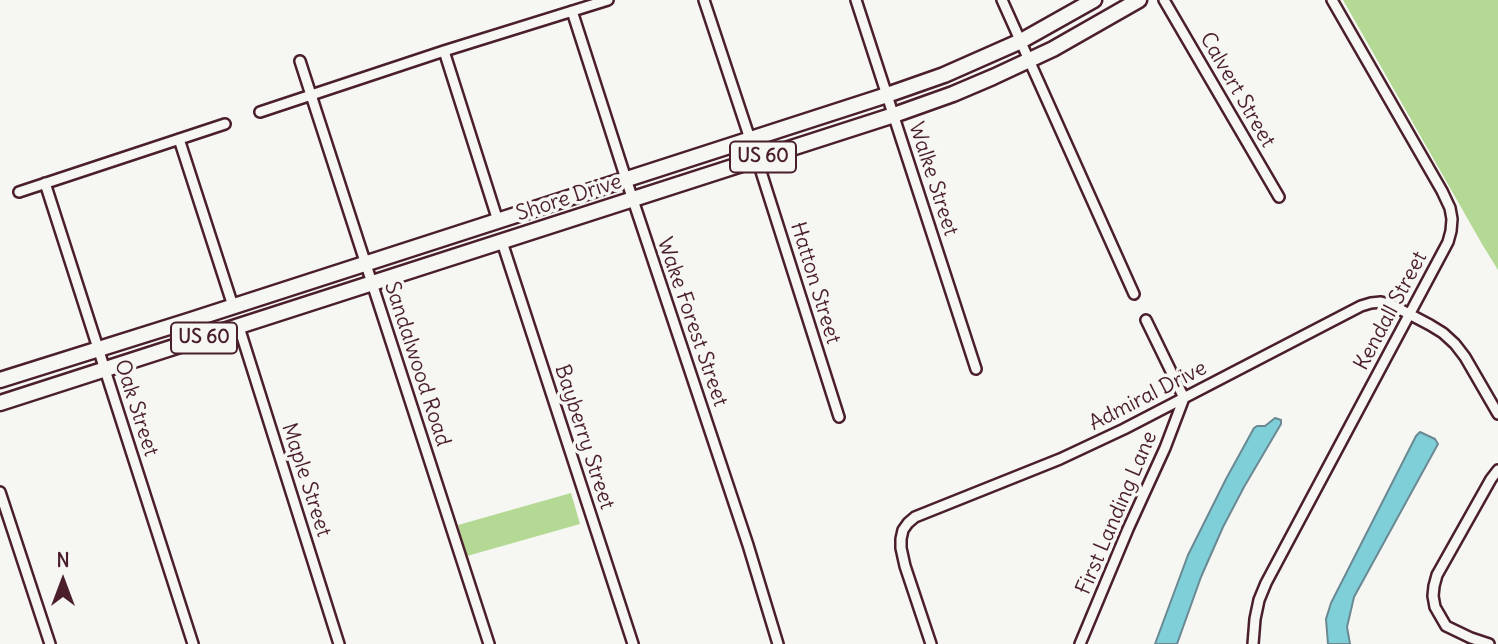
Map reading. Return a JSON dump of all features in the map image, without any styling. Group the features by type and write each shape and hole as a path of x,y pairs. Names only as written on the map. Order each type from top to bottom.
{"highway":[{"name":"Shore Drive","path":"0,380 887,95 944,75 1021,41 1094,0"},
{"name":"Shore Drive","path":"0,404 959,92 1053,49 1139,0"}],"street":[{"path":"260,112 608,0"},
{"path":"704,0 750,139"},
{"name":"Walke Street","path":"856,0 976,369"},
{"path":"1002,0 1134,294"},
{"name":"Calvert Street","path":"1164,0 1279,197"},
{"name":"Kendall Street","path":"1253,644 1259,600 1266,583 1448,242 1451,231 1450,208 1442,191 1332,0"},
{"name":"Wake Forest Street","path":"572,11 748,545 778,644"},
{"path":"443,51 498,221"},
{"name":"Sandalwood Road","path":"300,61 489,644"},
{"path":"19,192 225,124"},
{"path":"178,139 233,306"},
{"name":"Hatton Street","path":"757,159 839,417"},
{"name":"Oak Street","path":"45,183 192,644"},
{"name":"Bayberry Street","path":"502,242 633,644"},
{"name":"Admiral Drive","path":"931,644 901,548 903,530 915,517 1060,459 1124,429 1361,306 1381,302 1392,304 1443,333 1465,357 1498,414"},
{"path":"1146,320 1184,398"},
{"name":"Maple Street","path":"239,327 339,644"},
{"name":"First Landing Lane","path":"1080,644 1184,398"},
{"path":"1489,644 1446,626 1435,607 1433,597 1437,575 1498,470"},
{"path":"0,492 50,644"}],"green space":[{"path":"1343,0 1498,0 1498,270 1482,244"},
{"path":"571,493 580,524 467,556 458,525"}],"water":[{"path":"1275,418 1281,420 1281,424 1223,527 1201,577 1177,644 1155,644 1188,555 1226,479 1254,428 1265,426"},
{"path":"1420,432 1435,439 1438,444 1354,597 1347,627 1350,644 1328,644 1326,619 1331,603"}]}
